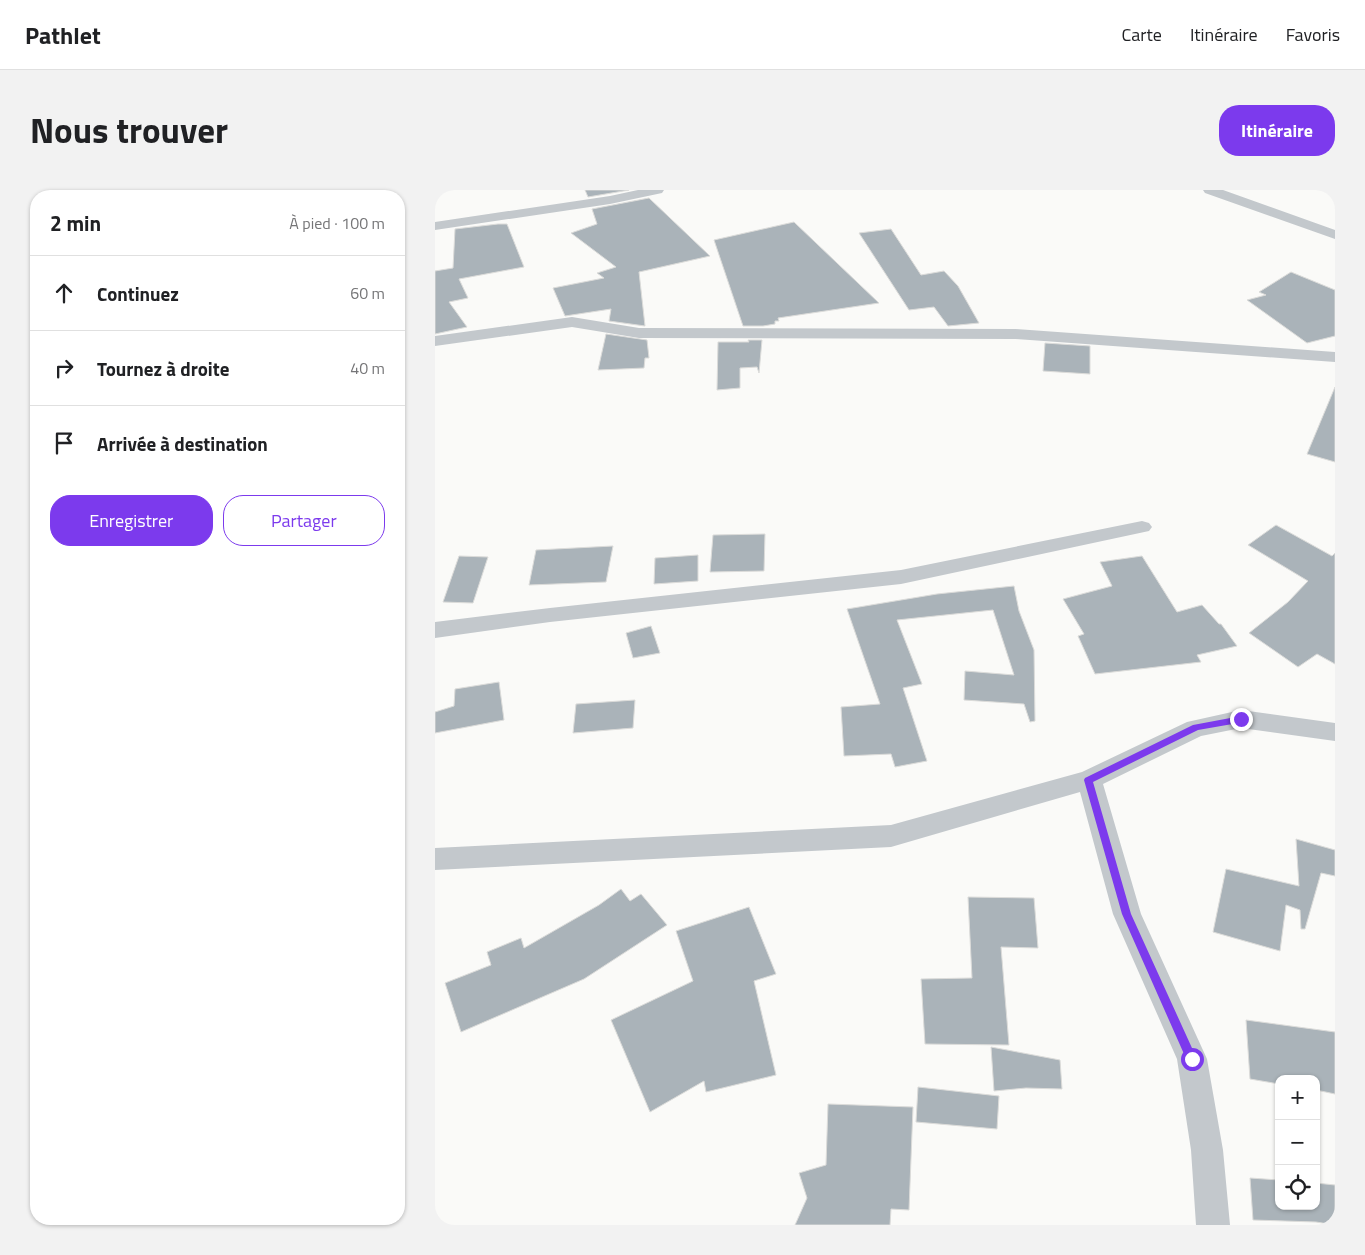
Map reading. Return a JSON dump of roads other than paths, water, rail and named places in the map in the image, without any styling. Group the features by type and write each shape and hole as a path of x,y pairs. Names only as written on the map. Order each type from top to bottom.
{"street":[{"path":"435,226 610,200 657,190"},
{"path":"1210,190 1335,235"},
{"path":"435,341 573,322 649,333 1016,334 1335,357"},
{"path":"435,630 550,615 901,577 1142,527"},
{"path":"435,859 891,836 1089,780 1196,728 1241,719 1335,732"},
{"path":"1089,780 1127,914 1192,1059 1207,1150 1213,1225"}]}
